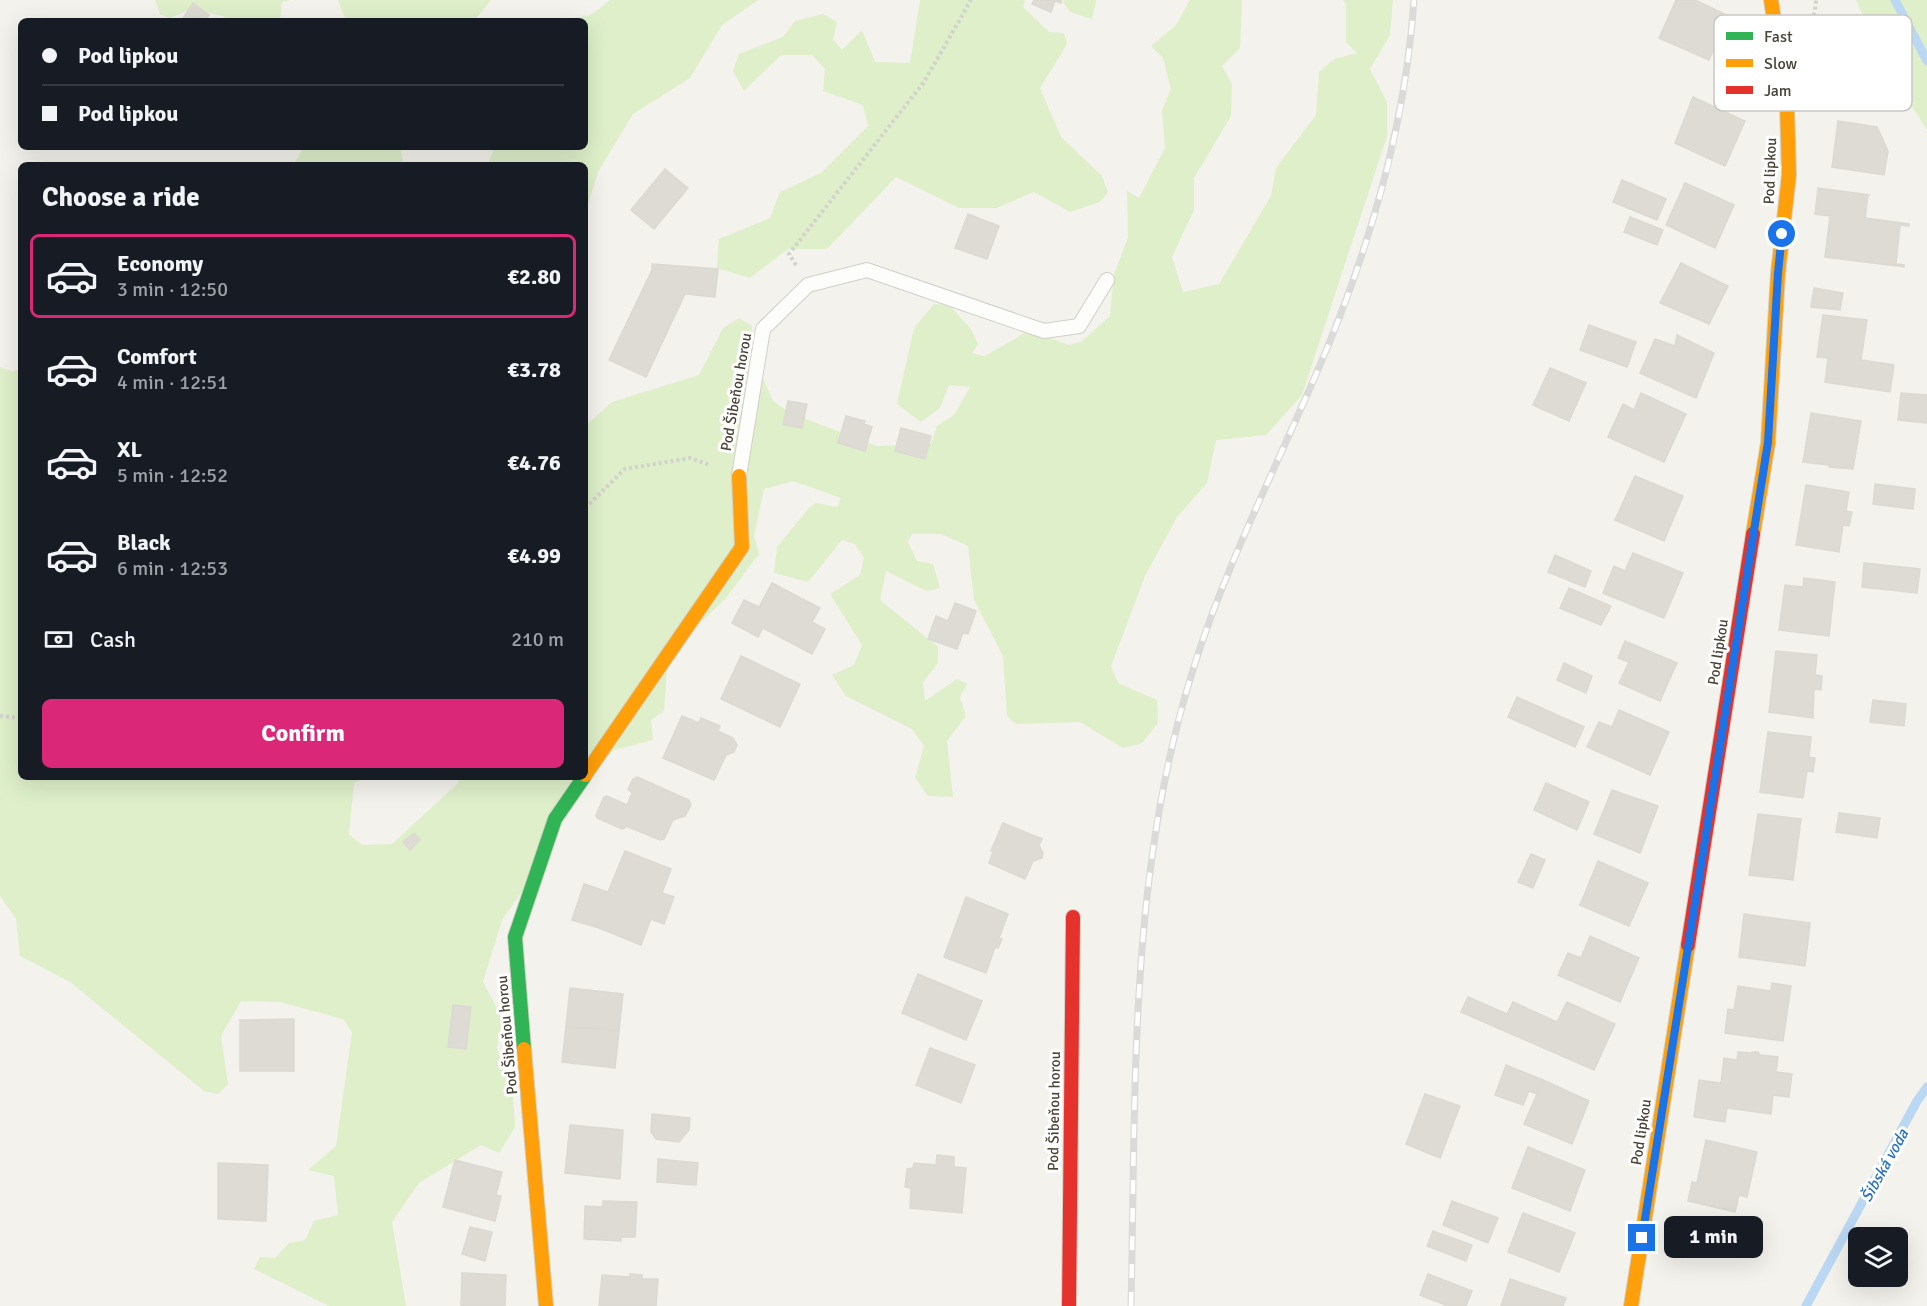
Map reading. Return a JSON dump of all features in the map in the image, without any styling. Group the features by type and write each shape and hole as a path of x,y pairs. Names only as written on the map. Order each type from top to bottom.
{"street":[{"name":"Pod lipkou","path":"1771,0 1773,15"},
{"name":"Pod lipkou","path":"1631,1306 1768,442 1778,273 1789,175 1787,111"},
{"name":"Pod Šibeňou horou","path":"588,770 742,547 739,476"},
{"name":"Pod Šibeňou horou","path":"546,1306 515,937 555,819 581,780"},
{"name":"Pod Šibeňou horou","path":"1068,1306 1073,917"}],"lane":[{"path":"808,285 867,270 1044,331 1079,326 1107,280"},
{"name":"Pod Šibeňou horou","path":"739,476 763,329 808,285"}],"path":[{"path":"808,285 789,254 924,82 971,0"},
{"path":"588,505 625,469 690,458 739,476"},
{"path":"0,716 18,718"}],"green space":[{"path":"155,0 291,0 282,2 280,18 225,18 191,9 170,18 160,14"},
{"path":"338,0 491,0 476,18 345,18"},
{"path":"610,0 758,0 722,25 690,78 633,114 598,172 588,204 588,162 489,162 493,150 588,150 588,18 576,18 591,15"},
{"path":"920,0 1025,0 1023,7 1049,32 1064,33 1067,44 1040,88 1061,137 1102,176 1108,192 1100,202 1070,212 1034,192 996,208 959,208 896,177 827,249 788,249 750,278 717,268 719,239 770,218 780,192 821,173 868,126 863,105 823,91 825,69 812,55 781,55 744,91 733,71 739,54 783,37 795,21 823,14 837,22 833,39 842,50 862,30 875,62 910,63"},
{"path":"1062,0 1096,0 1092,19 1070,12"},
{"path":"1190,0 1242,0 1240,48 1222,66 1232,84 1231,116 1194,178 1194,210 1172,257 1183,292 1219,284 1271,196 1276,168 1316,115 1319,72 1334,59 1357,53 1346,42 1346,5 1343,0 1393,0 1390,35 1370,69 1387,102 1387,136 1302,395 1266,435 1216,440 1207,483 1177,517 1145,576 1111,666 1118,683 1157,700 1158,723 1142,743 1123,748 1080,722 1016,724 1007,716 1003,656 974,600 968,546 941,534 912,534 908,542 917,561 933,564 940,588 926,591 886,571 880,600 938,647 938,663 923,682 925,701 957,679 967,684 960,697 966,716 947,741 953,797 928,796 915,778 924,746 912,729 846,696 832,675 854,665 862,645 830,594 860,575 864,558 855,544 842,540 808,582 774,573 777,547 809,508 816,503 837,507 841,498 793,481 764,489 754,536 759,554 726,598 668,654 664,711 651,720 653,740 614,750 588,774 588,423 612,402 699,375 723,328 739,318 752,326 752,354 773,401 790,413 877,446 931,444 937,426 954,415 970,387 949,385 940,408 921,422 897,404 914,328 934,304 949,305 971,329 978,344 972,353 985,356 1030,330 1068,345 1081,342 1110,316 1114,274 1128,238 1127,191 1139,198 1165,148 1162,110 1171,89 1163,58 1151,46 1176,25"},
{"path":"1856,0 1927,0 1927,130 1912,106 1912,15 1863,15"},
{"path":"302,150 401,150 403,162 295,162"},
{"path":"0,367 11,371 18,370 18,780 362,780 354,783 349,834 362,845 392,844 459,780 584,780 541,865 502,920 483,982 502,1018 497,1048 513,1097 515,1127 499,1153 481,1145 419,1183 392,1222 406,1306 329,1306 254,1269 260,1257 275,1258 289,1243 305,1240 314,1221 338,1215 334,1176 308,1170 336,1146 352,1032 343,1019 280,1002 241,1001 221,1036 228,1084 218,1094 204,1091 70,982 20,956 16,919 0,896"}],"building":[{"path":"1034,0 1061,0 1061,3 1055,1 1051,12 1032,4"},
{"path":"1676,0 1695,0 1727,15 1714,15 1714,49 1709,60 1659,38"},
{"path":"193,3 209,15 207,18 183,18"},
{"path":"1693,97 1714,107 1714,111 1723,111 1745,121 1725,166 1675,143"},
{"path":"1838,121 1877,127 1888,151 1884,175 1832,167"},
{"path":"665,169 688,188 654,229 631,210"},
{"path":"1622,180 1666,199 1657,220 1613,202"},
{"path":"1685,183 1734,205 1715,248 1666,225"},
{"path":"1818,188 1870,195 1868,195 1865,218 1909,224 1909,226 1900,225 1896,264 1904,265 1904,267 1825,257 1830,216 1815,214"},
{"path":"968,214 999,226 987,259 955,248"},
{"path":"1630,217 1663,230 1657,245 1624,232"},
{"path":"1681,263 1728,286 1709,324 1660,303"},
{"path":"652,264 718,269 715,297 685,294 646,377 609,360 652,270"},
{"path":"1814,288 1843,293 1840,310 1811,307"},
{"path":"1823,315 1867,320 1861,360 1894,365 1890,392 1825,382 1828,358 1817,357"},
{"path":"1589,325 1636,342 1627,367 1580,350"},
{"path":"1677,335 1714,353 1696,398 1640,373 1655,339 1675,346"},
{"path":"1550,368 1586,383 1569,421 1533,405"},
{"path":"1641,393 1686,414 1664,462 1608,437 1623,404 1634,410"},
{"path":"1901,393 1927,395 1927,423 1898,420"},
{"path":"788,401 807,404 802,428 783,425"},
{"path":"1811,413 1861,421 1853,469 1803,462"},
{"path":"846,416 865,421 864,424 872,427 865,451 838,443"},
{"path":"901,428 931,436 925,459 895,451"},
{"path":"1635,476 1683,496 1664,541 1615,520"},
{"path":"1875,484 1915,489 1913,509 1873,504"},
{"path":"1806,485 1849,492 1846,511 1852,512 1849,526 1843,525 1839,552 1796,545"},
{"path":"1633,553 1683,573 1664,618 1603,593 1614,566 1625,571"},
{"path":"1555,555 1591,571 1585,587 1548,572"},
{"path":"1864,563 1920,569 1917,593 1862,587"},
{"path":"1804,578 1835,582 1829,636 1779,630 1785,585 1803,587"},
{"path":"772,583 820,608 812,622 825,629 812,654 763,628 758,637 732,623 744,600 759,607"},
{"path":"1569,588 1611,606 1601,625 1560,608"},
{"path":"955,603 976,611 968,634 963,633 957,649 928,639 936,616 948,621"},
{"path":"1625,641 1677,663 1660,701 1619,683 1629,662 1618,658"},
{"path":"1776,651 1817,655 1815,675 1822,676 1821,690 1814,689 1813,718 1769,712"},
{"path":"741,656 800,684 780,727 721,699"},
{"path":"1564,663 1592,676 1586,693 1557,680"},
{"path":"1517,697 1584,727 1575,747 1508,717"},
{"path":"1873,700 1906,704 1904,726 1870,722"},
{"path":"1619,710 1669,732 1650,775 1587,747 1599,722 1612,727"},
{"path":"682,716 699,723 701,718 720,726 718,731 733,738 737,745 734,752 726,755 714,780 663,758"},
{"path":"1768,732 1811,737 1809,757 1815,758 1813,772 1807,771 1803,798 1760,792"},
{"path":"637,777 689,800 691,805 685,816 673,820 664,839 660,840 626,826 622,829 597,818 596,815 604,797 607,796 627,805 632,793 628,789 633,779"},
{"path":"1546,783 1589,802 1577,830 1534,810"},
{"path":"1612,790 1658,806 1640,853 1594,834"},
{"path":"1839,813 1880,818 1877,838 1836,832"},
{"path":"1758,814 1801,819 1793,880 1749,875"},
{"path":"1003,823 1042,839 1039,845 1043,853 1042,858 1033,861 1025,879 989,863 993,852 991,851"},
{"path":"414,833 420,840 410,850 403,842"},
{"path":"625,851 671,869 662,893 674,897 664,924 651,919 641,945 572,920 584,884 608,892"},
{"path":"1531,854 1545,860 1533,888 1518,882"},
{"path":"1598,861 1648,883 1629,926 1580,905"},
{"path":"966,897 1008,914 999,938 1002,939 998,948 995,947 986,973 944,957"},
{"path":"1744,914 1810,923 1805,966 1739,957"},
{"path":"1590,936 1639,958 1620,1002 1558,975 1568,953 1581,958"},
{"path":"918,974 982,1001 966,1040 902,1013"},
{"path":"1772,983 1791,986 1783,1041 1725,1033 1728,1009 1734,1010 1738,986 1771,991"},
{"path":"570,988 623,994 619,1031 566,1026"},
{"path":"1468,997 1507,1014 1513,1002 1557,1022 1567,1002 1615,1024 1594,1070 1461,1012"},
{"path":"453,1005 471,1007 466,1049 448,1047"},
{"path":"294,1019 294,1071 240,1071 240,1020"},
{"path":"566,1026 619,1031 615,1068 562,1062"},
{"path":"930,1048 975,1065 961,1103 916,1085"},
{"path":"1738,1052 1758,1052 1760,1055 1778,1057 1776,1072 1792,1074 1789,1097 1773,1095 1771,1114 1727,1108 1725,1122 1694,1117 1699,1080 1721,1083 1724,1058 1737,1060"},
{"path":"1506,1065 1543,1080 1537,1094 1529,1091 1523,1105 1495,1095"},
{"path":"1543,1080 1589,1101 1572,1144 1524,1124"},
{"path":"1425,1094 1460,1106 1440,1158 1406,1144"},
{"path":"652,1114 690,1118 689,1130 679,1142 656,1139 651,1132"},
{"path":"570,1125 623,1130 620,1179 565,1173"},
{"path":"1706,1140 1757,1152 1747,1197 1739,1195 1735,1212 1688,1201 1692,1182 1697,1183"},
{"path":"1528,1147 1585,1170 1570,1211 1512,1188"},
{"path":"937,1155 954,1157 954,1167 966,1168 962,1213 910,1208 911,1188 905,1187 907,1169 913,1168 914,1163 936,1165"},
{"path":"658,1159 698,1163 696,1185 657,1182"},
{"path":"455,1160 502,1172 496,1195 501,1196 495,1221 443,1207"},
{"path":"218,1163 268,1165 266,1221 218,1219"},
{"path":"603,1201 637,1202 635,1237 621,1237 621,1241 584,1239 585,1206 603,1207"},
{"path":"1452,1201 1498,1218 1488,1243 1443,1225"},
{"path":"1523,1213 1575,1233 1559,1272 1508,1252"},
{"path":"470,1227 492,1232 485,1261 462,1254"},
{"path":"1433,1231 1472,1245 1466,1261 1427,1246"},
{"path":"462,1273 506,1275 505,1306 461,1306"},
{"path":"630,1274 642,1275 642,1279 658,1279 656,1306 599,1306 602,1275 630,1277"},
{"path":"1428,1274 1472,1291 1466,1306 1448,1306 1420,1295"},
{"path":"1510,1279 1566,1298 1563,1306 1501,1306"}],"waterway":[{"name":"Šibská voda","path":"1895,0 1903,15"},
{"name":"Šibská voda","path":"1912,32 1927,61"},
{"name":"Šibská voda","path":"1806,1306 1917,1101 1927,1087"}],"railway":[{"path":"1131,1306 1139,987 1156,829 1171,750 1192,673 1218,598 1314,379 1367,241 1402,98 1414,0"}],"traffic: fast":[{"path":"524,1049 515,937 555,819 582,780"}],"traffic: slow":[{"path":"1771,0 1773,15"},
{"path":"1753,534 1768,443 1778,273 1789,175 1787,111"},
{"path":"588,771 742,547 739,476"},
{"path":"1631,1306 1688,945"},
{"path":"524,1049 546,1306"}],"traffic: jam":[{"path":"1688,945 1753,534"},
{"path":"1069,1306 1073,917"}],"route":[{"path":"1642,1238 1768,442 1782,234"}]}
